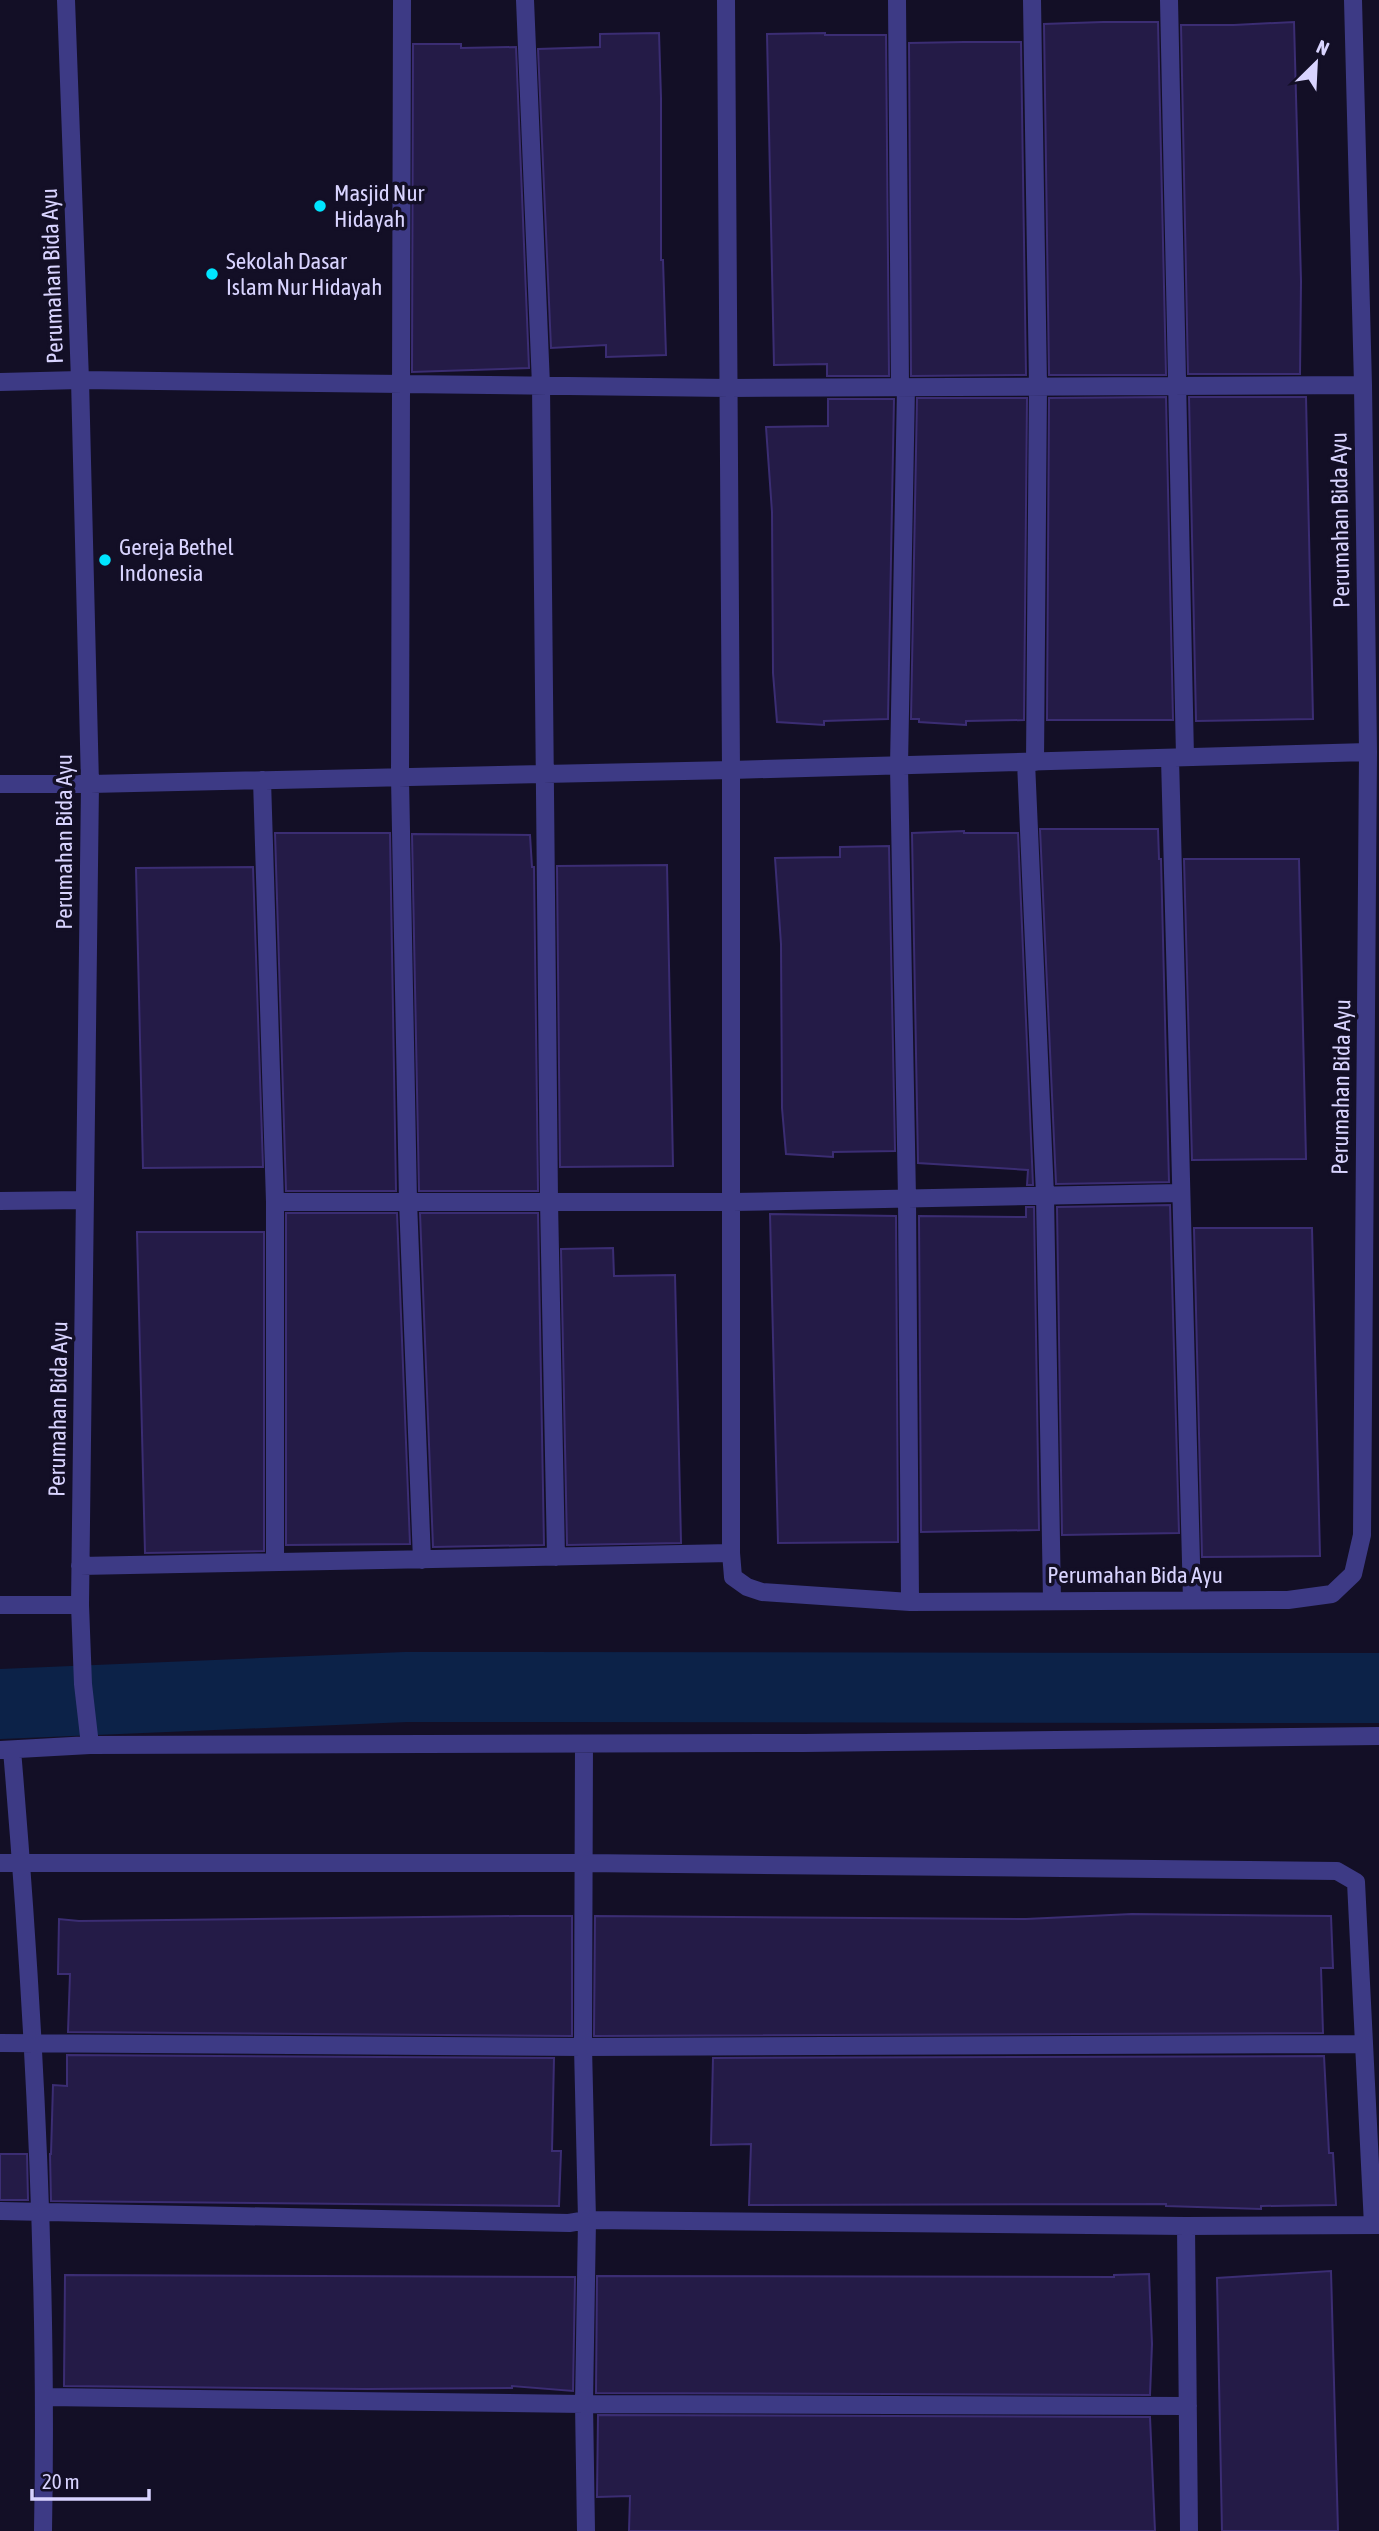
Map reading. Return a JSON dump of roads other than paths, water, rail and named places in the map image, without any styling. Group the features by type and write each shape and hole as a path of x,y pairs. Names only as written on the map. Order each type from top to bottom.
{"street":[{"name":"Perumahan Bida Ayu","path":"66,0 80,380 90,784 79,1605 83,1684 90,1745"},
{"path":"402,0 400,778 408,1201 422,1560"},
{"path":"525,0 541,385 549,1201 556,1557"},
{"path":"80,1566 731,1553 733,1202 726,0"},
{"path":"897,0 903,387 899,766 911,1602"},
{"path":"1032,0 1038,386 1030,762 1045,1195 1052,1600"},
{"path":"1169,0 1178,386 1180,1193 1192,1600"},
{"name":"Perumahan Bida Ayu","path":"731,1553 733,1577 747,1587 762,1592 911,1602 1288,1600 1332,1594 1353,1574 1362,1535 1368,752 1363,385 1353,0"},
{"path":"0,382 80,380 729,388 1363,385"},
{"path":"0,783 90,784 544,775 1368,752"},
{"path":"262,780 275,1202 275,1563"},
{"path":"275,1202 733,1202 1180,1193"},
{"path":"0,1201 85,1200"},
{"path":"0,1605 79,1605"},
{"path":"43,2531 46,2397 34,2043 21,1863 6,1750 90,1745 584,1744 1379,1736"},
{"path":"584,1744 586,2531"},
{"path":"0,1863 584,1863 1338,1871 1356,1882 1376,2225 1186,2226 587,2220 569,2223 0,2211"},
{"path":"0,2043 583,2047 1364,2044"},
{"path":"1186,2226 1189,2531"},
{"path":"46,2397 584,2404 1188,2406"}],"waterway":[{"path":"0,1704 406,1687 1379,1688"}],"place":[{"name":"Masjid Nur Hidayah","path":"320,206"},
{"name":"Sekolah Dasar Islam Nur Hidayah","path":"212,274"},
{"name":"Gereja Bethel Indonesia","path":"105,560"}]}
